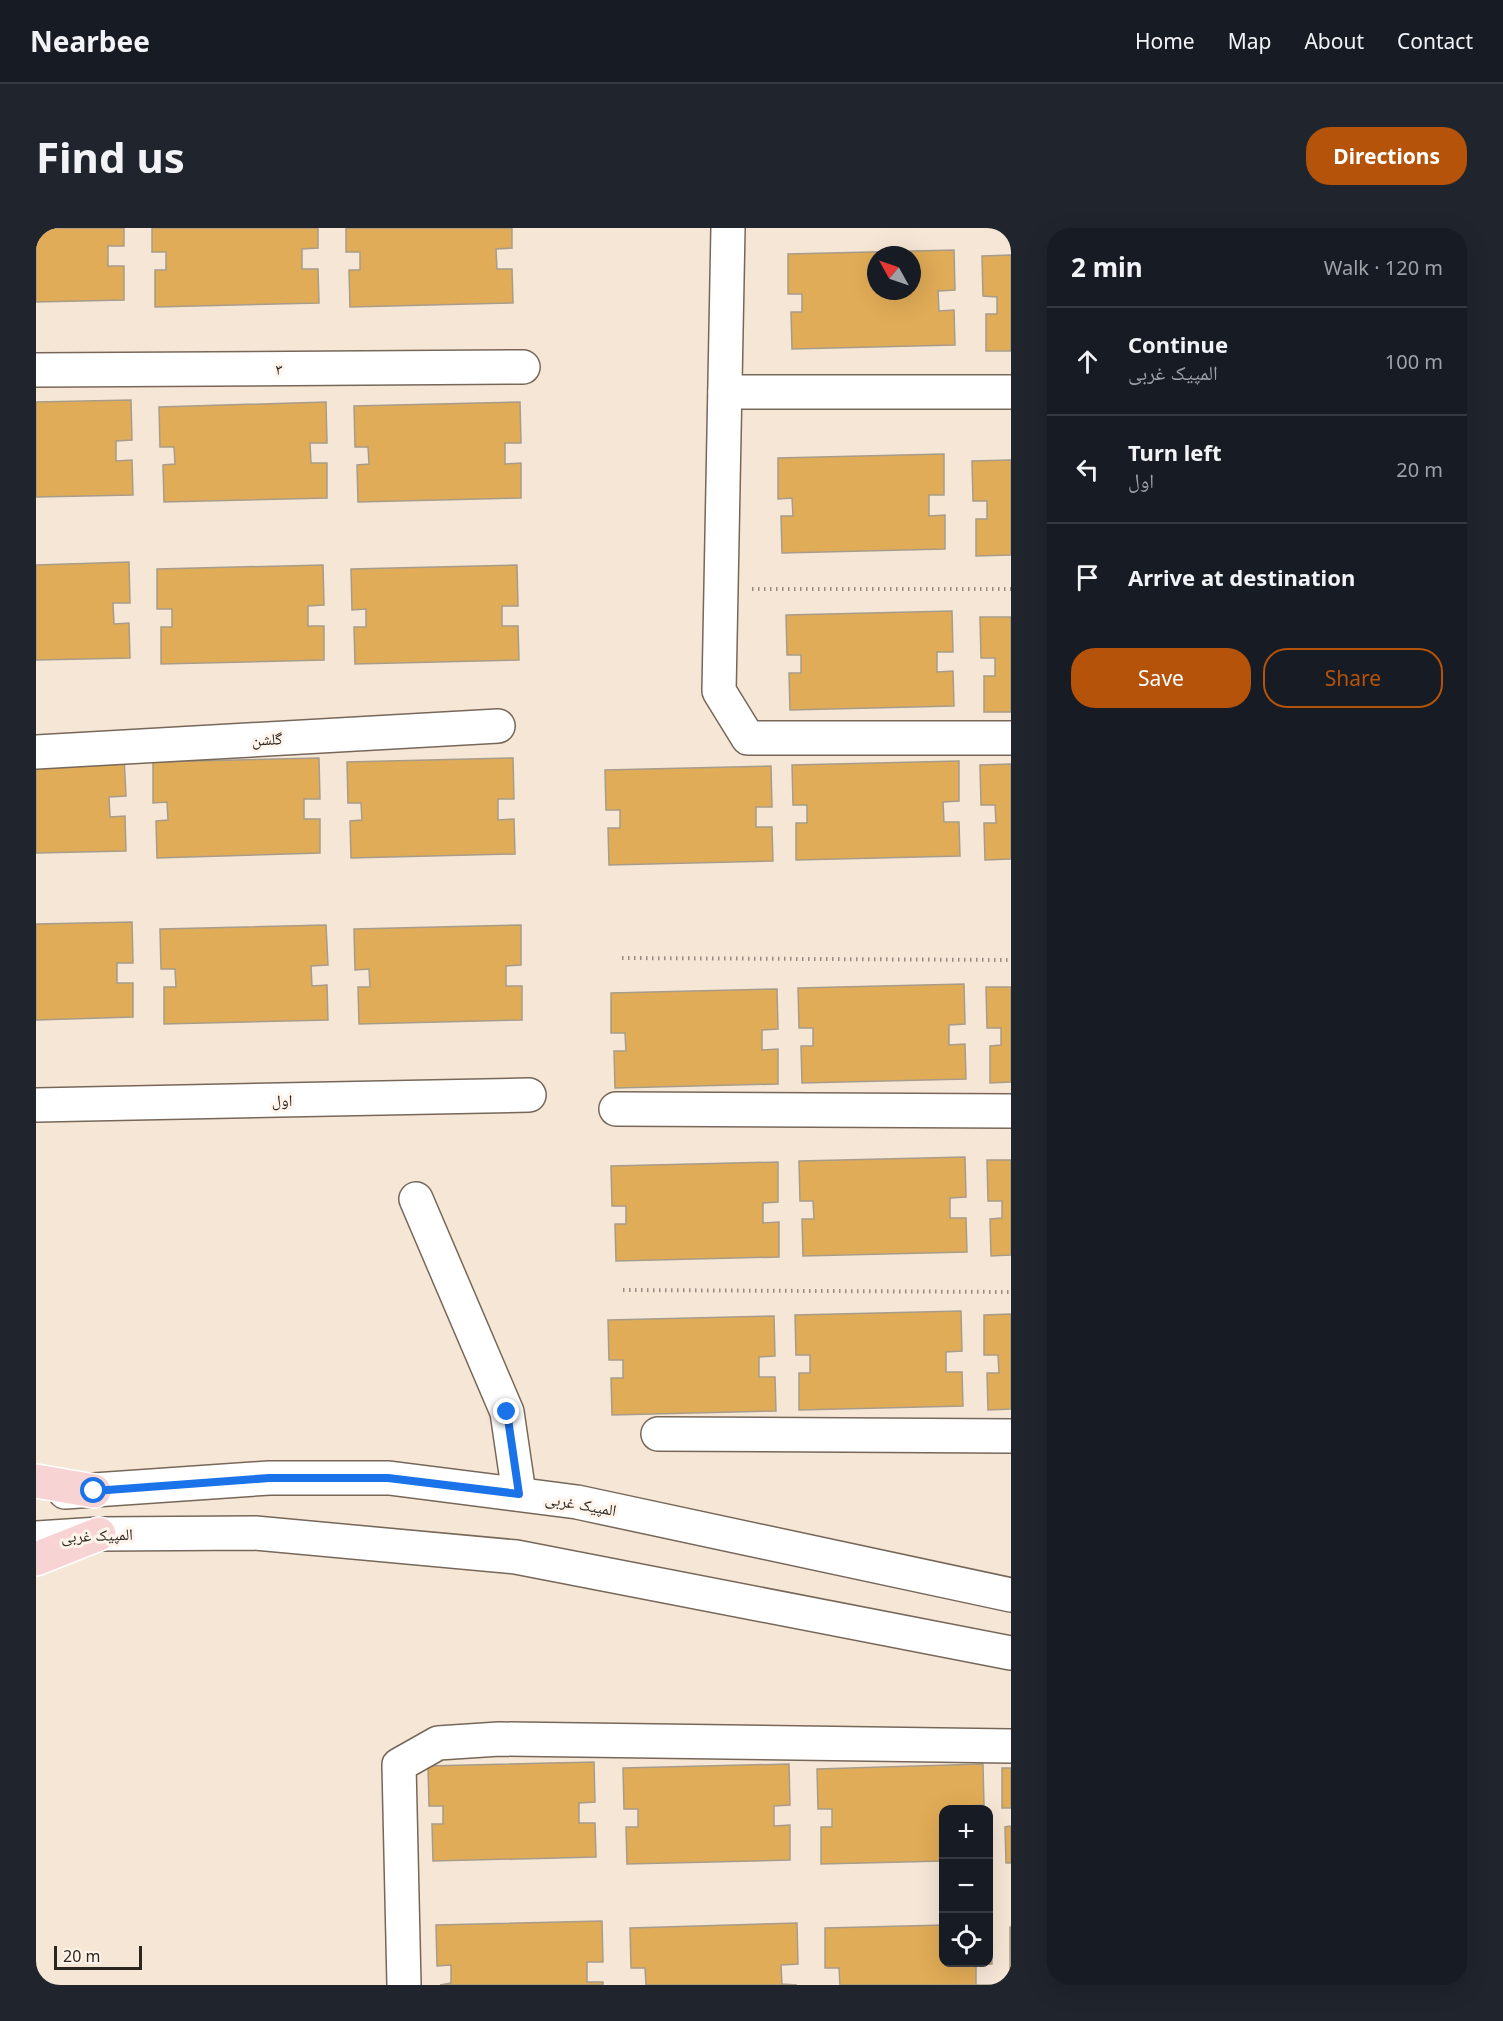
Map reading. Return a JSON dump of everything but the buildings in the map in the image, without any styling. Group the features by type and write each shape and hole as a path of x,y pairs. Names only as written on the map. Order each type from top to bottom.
{"main road":[{"path":"36,1481 94,1491"},
{"path":"36,1559 99,1534"}],"street":[{"path":"728,228 719,691 748,738 1011,738"},
{"name":"۳","path":"36,370 523,367"},
{"path":"725,392 1011,392"},
{"name":"گلشن","path":"36,752 498,726"},
{"name":"اول","path":"36,1105 529,1095"},
{"path":"616,1109 1011,1111"},
{"path":"416,1199 507,1412 519,1494"},
{"path":"658,1434 1011,1436"},
{"name":"المپیک غربی","path":"36,1494 269,1478 388,1478 577,1502 1011,1595"},
{"name":"المپیک غربی","path":"36,1538 99,1534 255,1533 516,1557 1011,1653"},
{"path":"404,1985 399,1766 438,1743 499,1739 1011,1746"}],"path":[{"path":"721,589 1011,589"},
{"path":"622,958 1011,960"},
{"path":"623,1290 1011,1292"}],"route":[{"path":"94,1491 269,1478 388,1478 519,1494 507,1412"}]}
